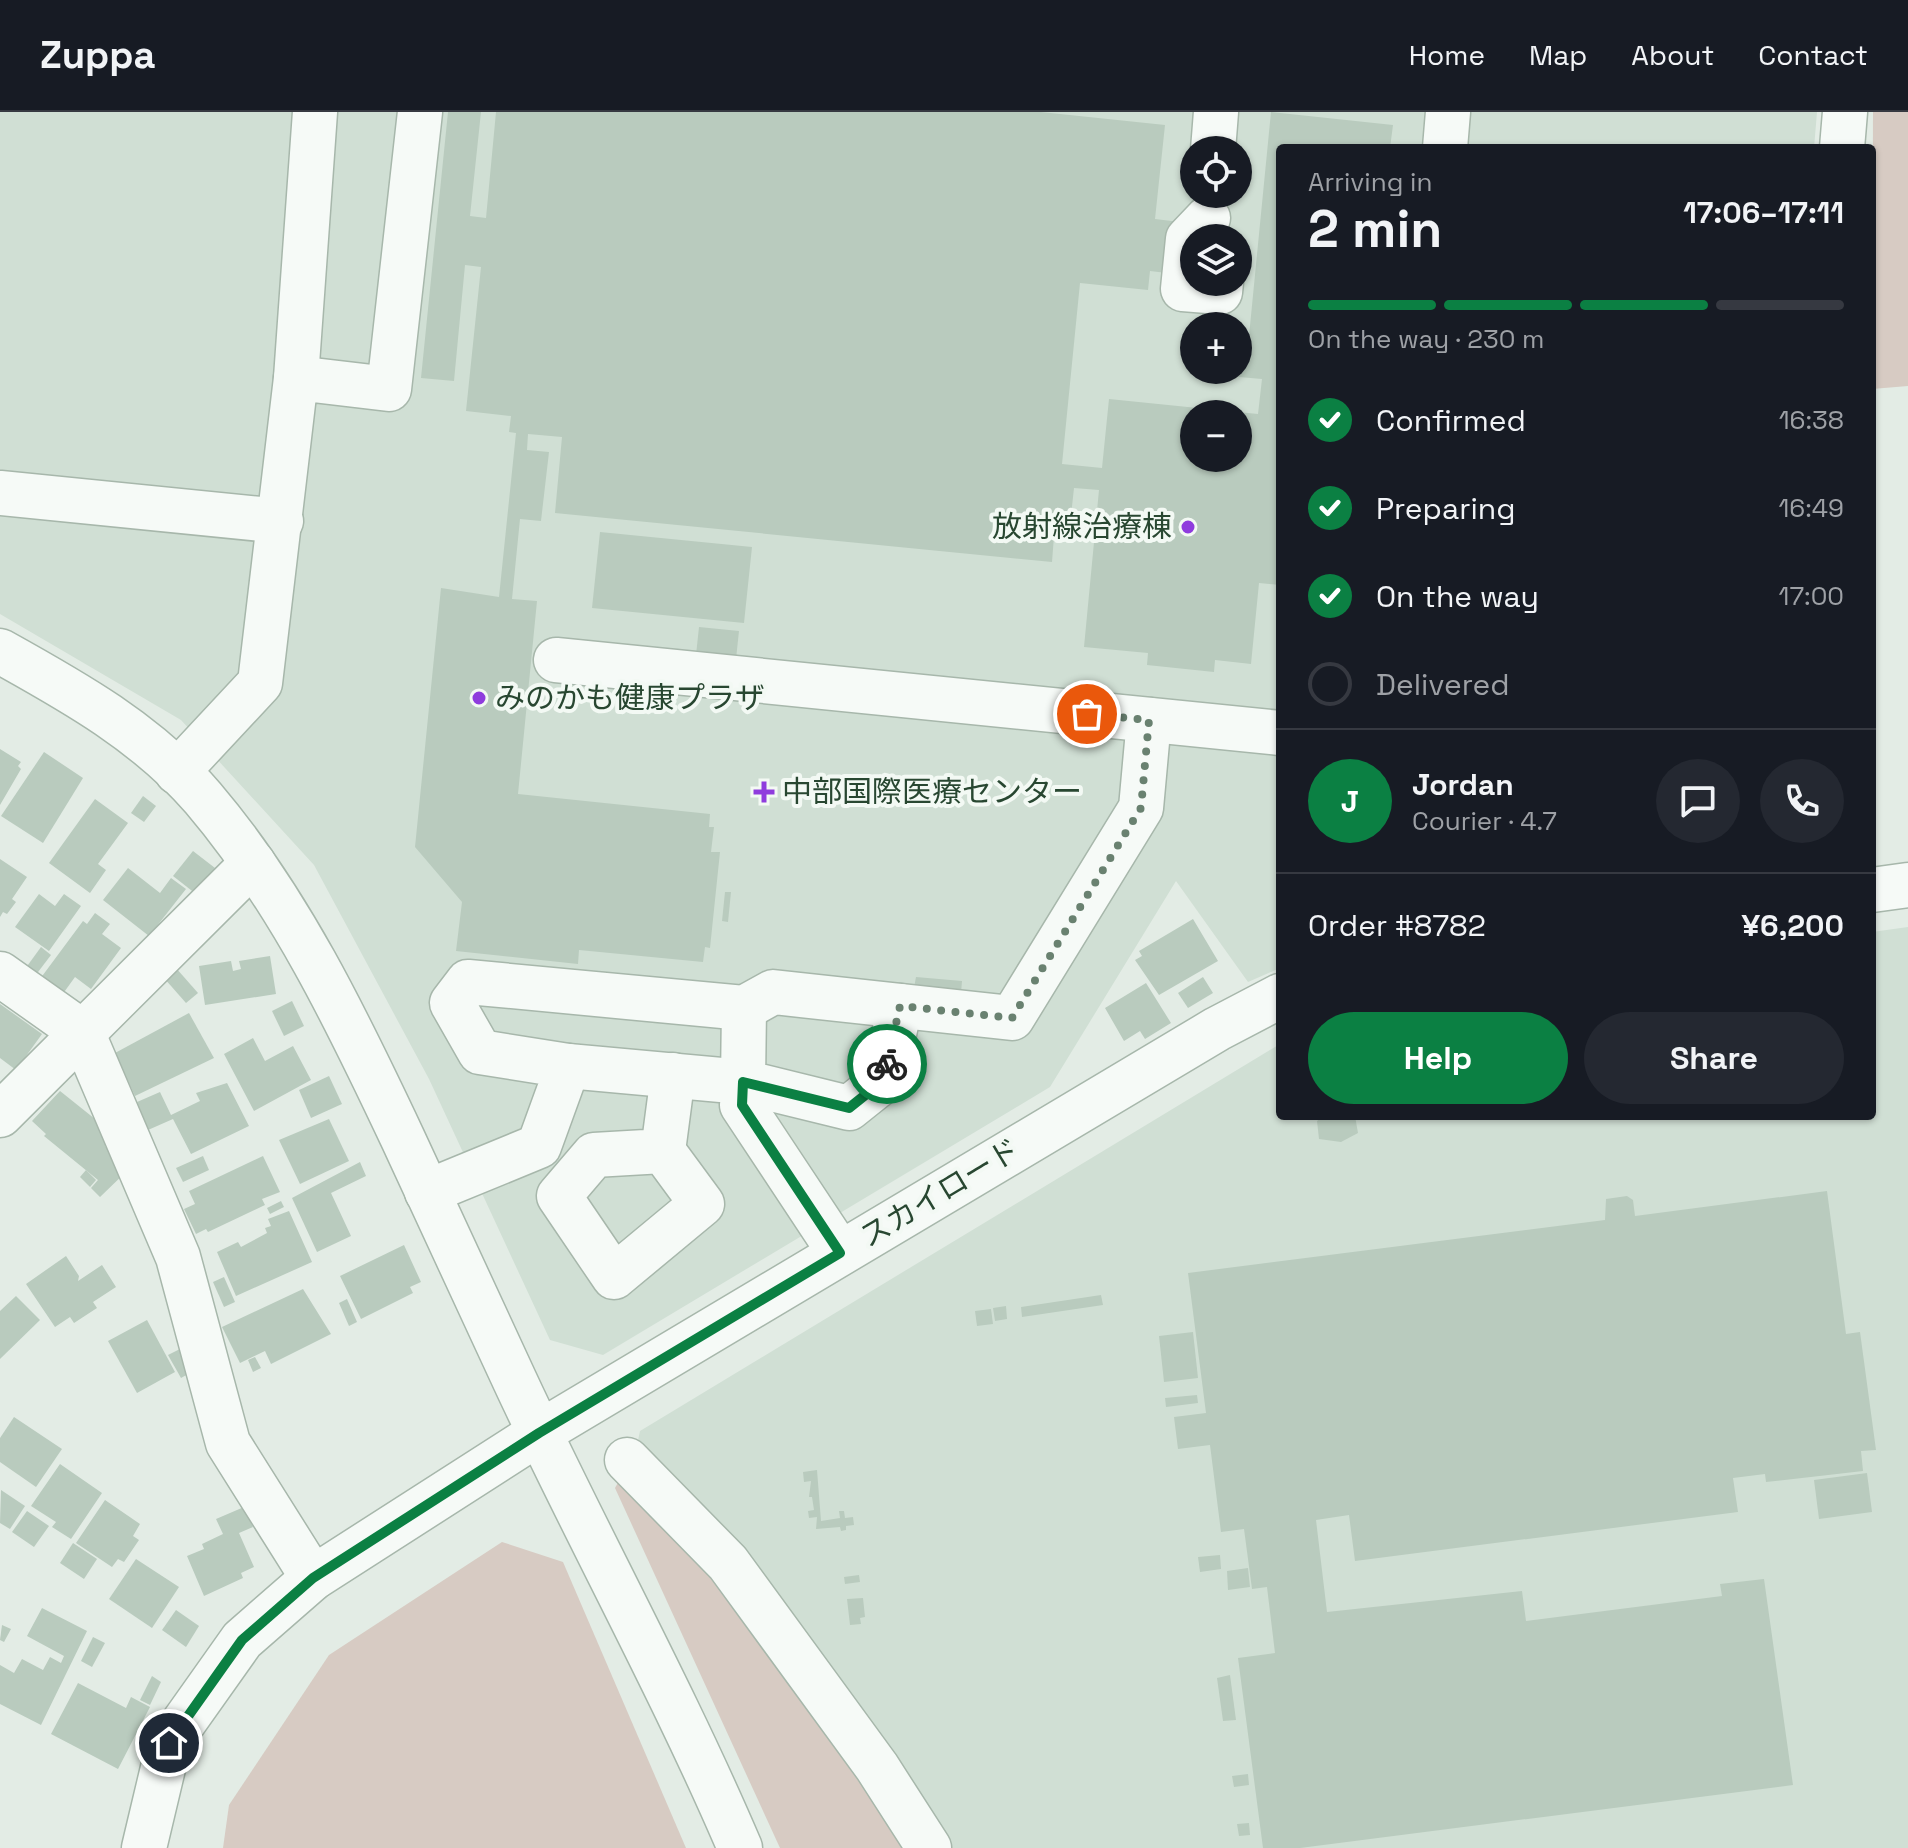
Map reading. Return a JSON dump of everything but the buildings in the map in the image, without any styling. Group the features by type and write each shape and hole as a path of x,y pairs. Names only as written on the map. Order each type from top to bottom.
{"street":[{"path":"177,772 260,683 296,378 315,112"},
{"path":"296,378 389,389 420,112"},
{"path":"1214,136 1216,112"},
{"path":"1445,144 1448,112"},
{"path":"1842,144 1845,112"},
{"path":"0,493 281,521"},
{"path":"0,651 142,738 201,797 253,863 343,1010 539,1433 698,1751 740,1848"},
{"path":"556,660 1276,733"},
{"path":"900,1006 884,1080 849,1108 743,1082 568,1066 480,1052 452,1003 468,982 744,1008 773,992 1012,1018 1141,808 1149,720"},
{"path":"0,1115 253,863"},
{"path":"1876,889 1908,885"},
{"path":"0,974 82,1032 178,1257 228,1443 313,1578"},
{"name":"スカイロード","path":"144,1848 169,1743 242,1640 313,1578 539,1433 1217,1029 1276,998"},
{"path":"744,1008 742,1105 840,1253"},
{"path":"427,1192 539,1146 568,1066"},
{"path":"663,1151 673,1075"},
{"path":"627,1460 728,1563 877,1767 929,1848"}],"shaded area":[{"name":"中部国際医療センター","path":"0,112 1817,112 1814,144 1276,144 1276,970 1248,982 1176,881 1050,1087 603,1355 550,1340 429,1079 314,865 181,720 0,614"},
{"path":"1873,112 1908,112 1908,386 1876,389 1876,144 1873,144"},
{"path":"1908,927 1908,1848 911,1848 636,1450 640,1431 1276,1046 1276,1120 1876,1120 1876,931"},
{"path":"636,1450 911,1848 780,1848 615,1488"},
{"path":"502,1542 563,1562 686,1848 223,1848 229,1805 329,1655"}],"way so far":[{"path":"887,1064 900,1006 1012,1018 1141,808 1149,720 1087,714"}],"place":[{"name":"放射線治療棟","path":"1188,527"},
{"name":"みのかも健康プラザ","path":"479,698"},
{"name":"中部国際医療センター","path":"764,792"}],"route":[{"path":"169,1743 242,1640 313,1578 539,1433 840,1253 742,1105 743,1082 849,1108 884,1080 887,1064"}]}
